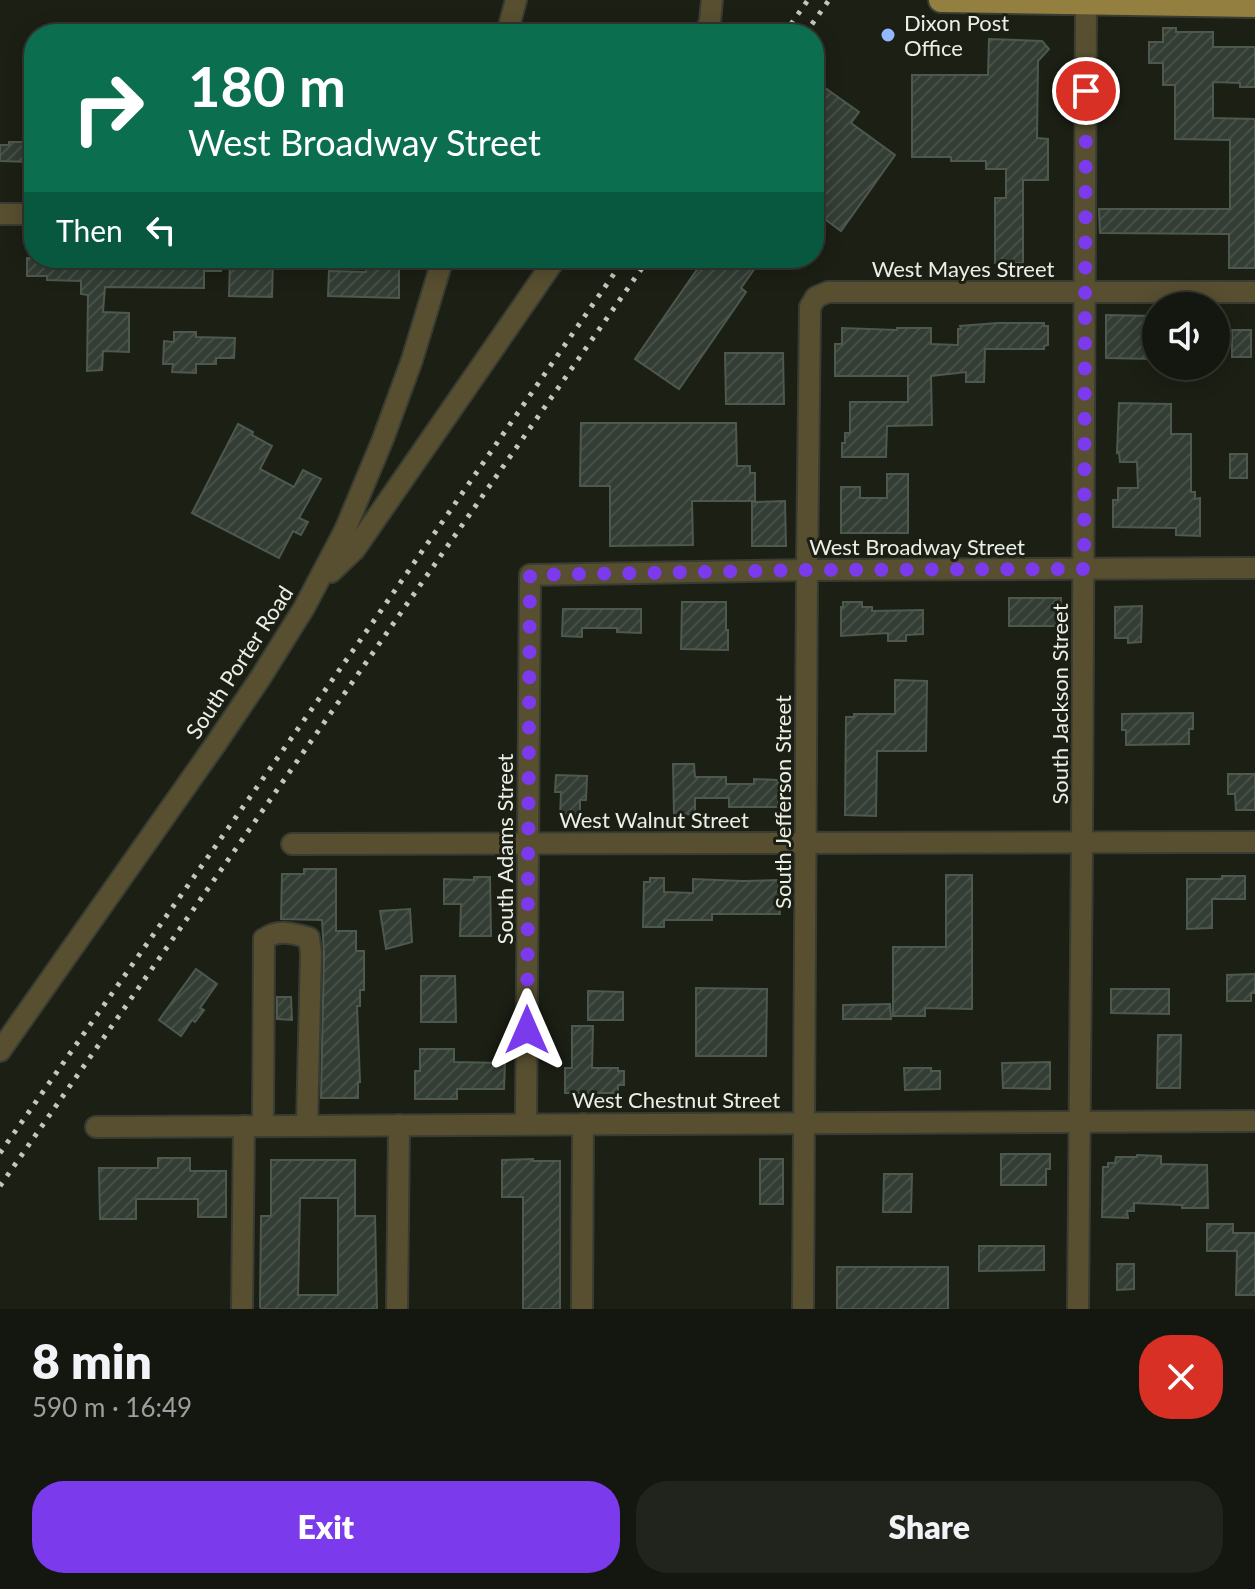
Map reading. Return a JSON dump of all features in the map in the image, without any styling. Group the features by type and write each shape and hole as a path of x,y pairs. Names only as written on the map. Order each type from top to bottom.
{"main road":[{"path":"941,0 1255,5"}],"street":[{"path":"510,24 516,0"},
{"path":"709,24 712,0"},
{"name":"South Jackson Street","path":"1078,1309 1086,1"},
{"path":"0,214 24,214"},
{"name":"South Porter Road","path":"0,1051 246,699 316,586 345,530 383,439 412,360 440,268"},
{"path":"316,586 355,549 549,268"},
{"name":"West Mayes Street","path":"816,297 828,292 1255,292"},
{"name":"South Jefferson Street","path":"803,1309 810,307 816,297"},
{"name":"West Broadway Street","path":"530,575 1255,568"},
{"name":"South Adams Street","path":"526,1124 530,575"},
{"name":"West Walnut Street","path":"292,844 1255,842"},
{"path":"242,1309 264,939 273,933 294,933 309,938 307,1125"},
{"name":"West Chestnut Street","path":"96,1127 1255,1121"},
{"path":"582,1309 583,1124"},
{"path":"397,1309 399,1125"}],"building":[{"path":"1163,28 1176,28 1176,32 1213,32 1213,47 1255,47 1255,87 1213,82 1213,118 1255,119 1255,268 1229,268 1229,234 1100,233 1099,209 1230,209 1230,140 1175,139 1175,85 1163,85 1163,63 1149,63 1149,42 1163,42"},
{"path":"989,39 1042,41 1049,49 1038,61 1037,138 1048,139 1048,180 1023,180 1023,263 995,263 995,198 1006,198 1006,169 986,169 986,161 912,157 912,75 988,75"},
{"path":"824,87 859,112 851,123 895,155 841,231 824,218"},
{"path":"9,142 24,142 24,162 0,161 0,145 9,145"},
{"path":"27,268 221,268 221,271 204,271 204,288 105,287 103,312 129,313 129,352 103,351 102,370 87,371 88,295 81,294 81,281 27,276"},
{"path":"230,268 273,268 272,297 229,296"},
{"path":"366,268 399,268 399,298 328,296 329,271 366,272"},
{"path":"698,268 755,268 741,288 746,292 679,389 635,359"},
{"path":"1106,315 1142,316 1142,359 1106,358"},
{"path":"1044,323 1048,326 1048,345 1044,349 985,349 984,382 966,382 966,372 931,376 932,425 887,426 886,457 842,457 845,433 850,433 850,402 908,402 908,376 835,376 835,344 842,344 842,328 931,328 931,344 958,345 960,326"},
{"path":"1232,330 1251,330 1251,357 1232,357"},
{"path":"174,332 196,332 196,337 235,338 234,358 216,358 216,364 196,364 196,373 172,372 173,364 163,364 164,341 174,342"},
{"path":"725,353 783,353 784,404 726,404"},
{"path":"1119,403 1171,404 1171,434 1191,434 1191,492 1195,492 1195,499 1200,498 1200,536 1176,535 1176,528 1113,527 1113,500 1118,500 1118,488 1138,488 1137,462 1120,462 1117,453"},
{"path":"581,423 736,423 737,466 750,466 750,473 755,473 755,501 692,501 693,545 610,546 610,486 580,486"},
{"path":"238,424 272,446 260,469 294,487 303,470 321,479 299,518 308,522 301,535 293,531 279,558 192,513"},
{"path":"1230,454 1247,454 1247,478 1230,478"},
{"path":"887,474 908,474 908,533 841,533 841,487 860,487 860,498 887,498"},
{"path":"785,501 786,546 752,546 752,502"},
{"path":"1009,598 1061,598 1060,626 1009,626"},
{"path":"682,602 726,602 728,650 681,649"},
{"path":"843,602 862,602 862,607 872,607 872,611 923,610 923,634 906,635 906,641 888,641 888,633 841,636"},
{"path":"1142,606 1141,642 1128,643 1128,638 1115,638 1115,607"},
{"path":"563,609 641,609 641,633 617,632 617,628 582,628 582,637 562,636"},
{"path":"895,680 927,681 926,751 877,751 876,816 845,815 846,717 854,717 854,714 895,714"},
{"path":"1193,713 1189,744 1126,745 1122,714"},
{"path":"673,764 694,764 695,777 726,777 726,784 754,784 754,779 778,780 778,807 729,807 729,798 695,798 695,814 674,815"},
{"path":"1228,774 1255,774 1255,810 1236,810 1235,794 1228,794"},
{"path":"556,775 587,776 586,800 580,800 580,816 560,816 561,792 555,792"},
{"path":"304,869 336,869 336,931 356,931 356,951 364,951 364,990 360,990 360,1006 357,1006 358,1098 321,1098 322,920 281,919 282,874 304,874"},
{"path":"946,875 972,875 972,1009 925,1008 925,1016 893,1016 893,947 946,947"},
{"path":"1222,876 1245,876 1245,899 1212,899 1212,928 1187,929 1187,879 1222,879"},
{"path":"474,877 490,877 491,936 460,936 461,904 444,904 444,879 474,880"},
{"path":"650,878 664,878 664,892 693,893 693,879 778,880 780,914 712,914 712,920 664,920 664,927 643,927 644,882 650,882"},
{"path":"410,909 412,942 386,949 380,911"},
{"path":"196,969 217,984 200,1008 204,1010 181,1036 159,1020"},
{"path":"1255,974 1255,993 1251,993 1251,1001 1227,1001 1227,975"},
{"path":"421,976 455,976 456,1022 421,1022"},
{"path":"696,988 767,989 766,1056 696,1056"},
{"path":"1111,989 1169,989 1169,1014 1111,1013"},
{"path":"588,991 623,992 623,1020 588,1020"},
{"path":"277,997 291,997 292,1020 277,1019"},
{"path":"890,1004 891,1019 843,1019 843,1005"},
{"path":"572,1026 593,1026 592,1068 618,1068 618,1071 624,1071 624,1085 618,1085 618,1093 565,1093 565,1068 572,1068"},
{"path":"1158,1035 1181,1035 1180,1088 1157,1088"},
{"path":"420,1049 454,1049 454,1062 505,1063 504,1089 457,1089 457,1099 415,1099 415,1071 420,1071"},
{"path":"1050,1062 1050,1089 1003,1088 1002,1063"},
{"path":"904,1068 940,1071 940,1089 905,1090"},
{"path":"1001,1154 1050,1154 1046,1185 1001,1185"},
{"path":"1161,1156 1161,1164 1207,1165 1208,1208 1134,1203 1134,1211 1127,1211 1128,1218 1102,1217 1103,1167 1115,1163 1116,1157"},
{"path":"158,1158 190,1158 190,1171 226,1171 226,1217 198,1217 198,1199 136,1199 136,1219 100,1219 99,1168 158,1168"},
{"path":"760,1159 783,1159 783,1204 760,1204"},
{"path":"271,1160 355,1160 355,1216 375,1216 377,1309 262,1309 261,1216 271,1216","holes":["300,1198 338,1198 338,1295 298,1295"]},
{"path":"502,1160 560,1161 560,1309 523,1309 523,1197 502,1197"},
{"path":"884,1174 912,1174 911,1212 883,1212"},
{"path":"1207,1224 1233,1224 1233,1233 1255,1233 1255,1295 1236,1295 1237,1251 1207,1251"},
{"path":"979,1246 1044,1246 1044,1270 979,1271"},
{"path":"1117,1264 1134,1264 1134,1289 1117,1290"},
{"path":"837,1267 948,1267 948,1309 837,1309"}],"railway":[{"path":"791,24 808,0"},
{"path":"812,24 829,0"},
{"path":"0,1153 618,268"},
{"path":"0,1186 642,268"}],"place":[{"name":"Dixon Post Office","path":"888,35"}],"route":[{"path":"527,1030 530,575 1084,569 1086,91"}]}
